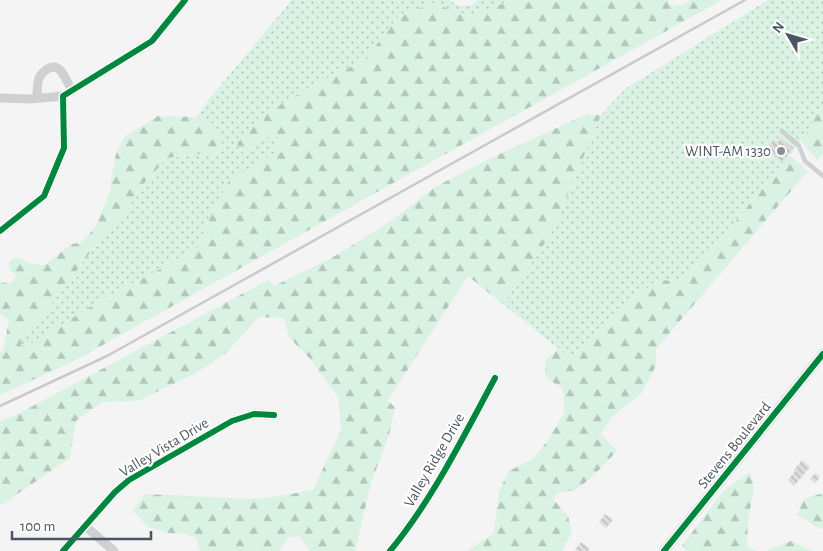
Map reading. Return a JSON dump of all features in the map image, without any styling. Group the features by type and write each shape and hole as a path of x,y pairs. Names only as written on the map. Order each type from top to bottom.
{"street":[{"path":"0,98 63,96 152,41 185,0"},
{"path":"37,98 38,80 45,70 50,67 60,69 72,91"},
{"path":"0,231 44,196 64,148 63,96"},
{"name":"Stevens Boulevard","path":"664,551 823,354"},
{"name":"Valley Ridge Drive","path":"390,551 430,496 495,378"},
{"name":"Valley Vista Drive","path":"63,551 115,492 129,480 232,421 254,414 274,415"},
{"path":"85,526 114,551"}],"lane":[{"path":"782,131 799,146 805,161 823,176"}],"green space":[{"path":"292,0 449,0 464,6 475,4 477,0 513,0 470,16 432,3 397,18 364,61 319,82 270,111 244,152 257,142 277,133 276,152 258,164 215,205 197,249 95,304 32,343 21,346 22,341 108,229 129,207 137,191 167,158 192,154 214,154 215,131 211,122 197,117 209,99"},
{"path":"513,0 668,0 671,6 684,4 691,0 722,0 74,361 0,395 0,352 3,351 9,320 0,314 0,279 1,282 10,284 16,277 9,268 10,260 19,257 30,264 44,265 72,244 80,243 95,228 110,192 116,154 124,137 158,116 197,117 211,122 222,142 223,151 214,154 192,154 167,158 137,191 129,207 108,229 22,341 21,346 32,343 95,304 197,249 215,205 232,176 258,164 276,152 278,140 276,134 257,142 243,153 237,144 251,126 270,111 319,82 364,61 397,18 432,3 470,16"},
{"path":"768,0 823,0 823,104 806,134 706,258 678,281 658,280 639,294 570,358 503,304 551,234 601,115 625,89"},
{"path":"823,104 823,153 817,160 800,140 806,134"},
{"path":"587,114 601,115 551,234 503,304 468,276 388,400 395,408 389,435 371,483 355,551 310,551 299,536 289,537 279,551 200,551 196,538 148,527 133,511 145,494 251,499 313,490 341,430 339,399 312,361 289,337 284,318 259,317 225,354 196,373 138,401 102,402 76,421 70,458 0,506 0,421 16,415 268,280 274,286 335,256 392,220 435,187 489,159"},
{"path":"789,155 808,171 656,349 656,366 641,394 612,417 601,434 617,451 592,477 576,490 558,493 553,499 568,516 572,532 562,551 467,551 494,533 499,491 509,471 534,458 548,440 565,412 563,388 547,379 545,364 547,359 558,349 570,358 639,294 658,280 678,281 685,277 706,258"},
{"path":"750,472 754,488 748,520 747,547 757,551 686,551 682,546 723,491"},
{"path":"823,493 823,529 797,515 804,499"},
{"path":"791,541 812,551 765,551"}],"building":[{"name":"WINT-AM 1330","path":"781,138 794,148 781,163 769,152 771,149 768,147 773,140 777,143"},
{"path":"802,460 810,467 794,486 788,480"},
{"path":"815,473 820,477 815,483 810,479"},
{"path":"605,514 613,520 606,528 599,522"},
{"path":"581,542 590,549 588,551 575,550"}],"railway":[{"path":"0,406 107,356 745,0"}],"cycle path":[{"path":"0,231 44,196 64,148 63,96 152,41 185,0"},
{"path":"664,551 823,354"},
{"path":"390,551 434,489 495,378"},
{"path":"63,551 115,492 129,480 232,421 254,414 274,415"}],"place":[{"name":"WINT-AM 1330","path":"781,151"}]}
